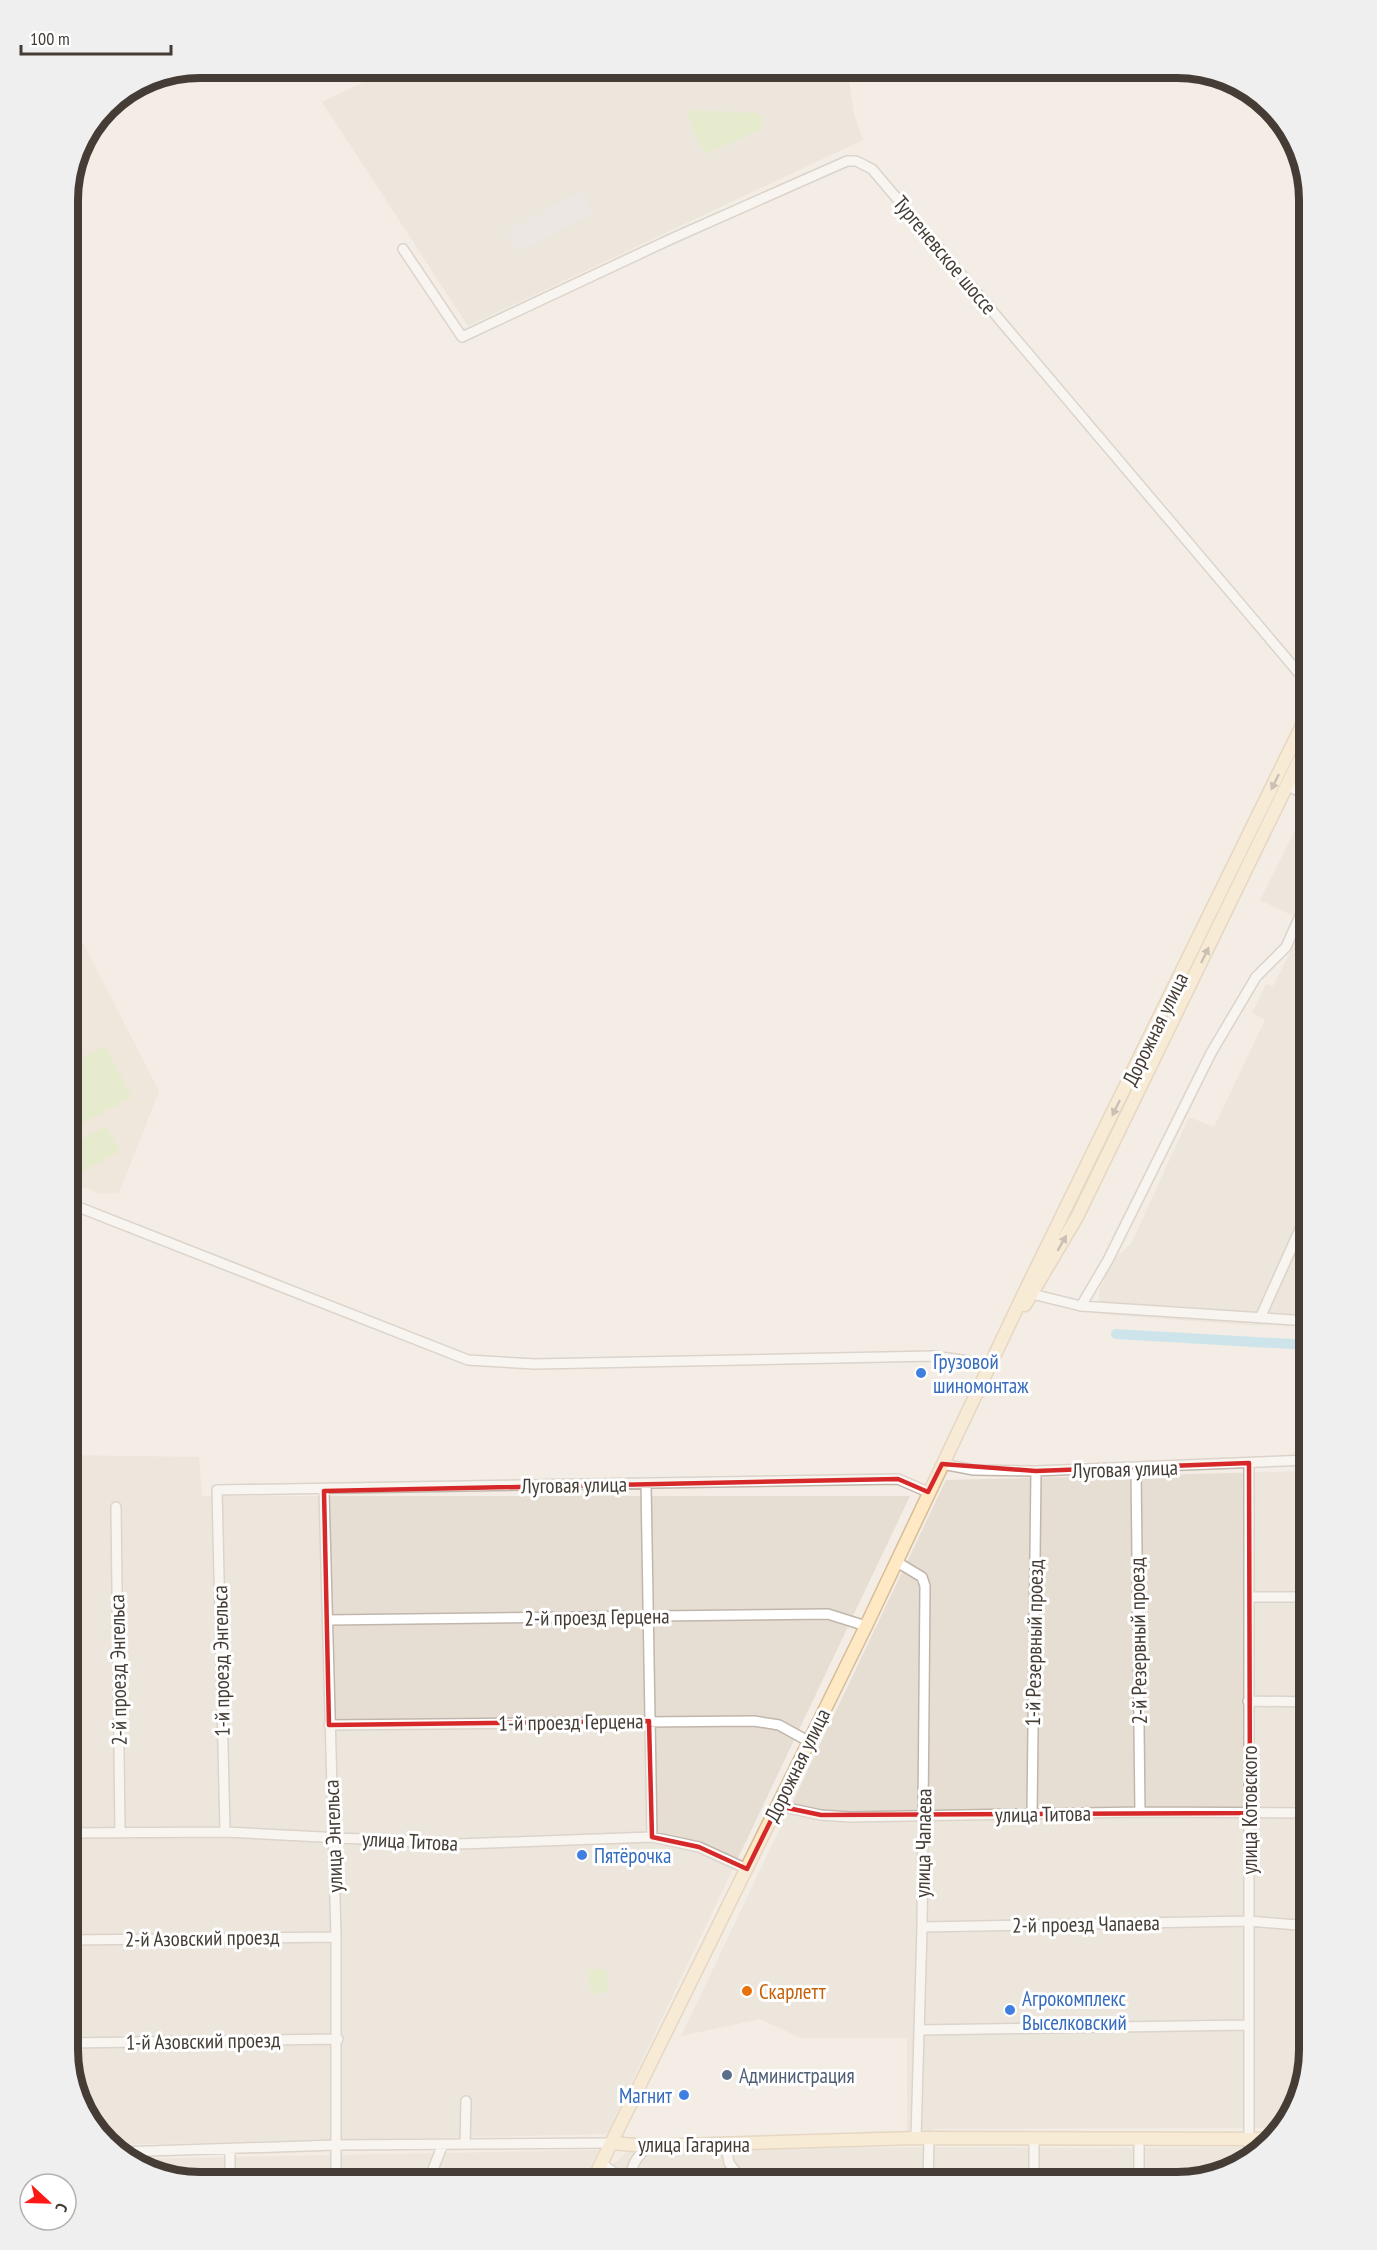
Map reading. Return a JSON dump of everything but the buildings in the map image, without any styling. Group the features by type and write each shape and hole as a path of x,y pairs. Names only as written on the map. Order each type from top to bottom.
{"main road":[{"name":"Дорожная улица","path":"597,2172 897,1563 928,1492 990,1364 1299,733"},
{"name":"Дорожная улица","path":"999,1347 1077,1217 1299,763"},
{"name":"улица Гагарина","path":"611,2142 648,2146 916,2138 1260,2139"}],"street":[{"name":"Тургеневское шоссе","path":"403,249 462,337 671,239 847,161 864,164 872,169 1299,671"},
{"path":"1288,786 1299,790"},
{"path":"1081,1306 1108,1260 1211,1053 1256,977 1286,947 1299,919"},
{"path":"78,1207 468,1360 535,1364 933,1356 990,1364"},
{"path":"1260,1318 1299,1233"},
{"path":"1032,1294 1081,1306 1299,1320"},
{"name":"Луговая улица","path":"942,1464 974,1470 1036,1471 1136,1469 1299,1461"},
{"name":"улица Котовского","path":"1249,1463 1249,2148"},
{"name":"2-й Резервный проезд","path":"1136,1469 1140,1812"},
{"name":"1-й Резервный проезд","path":"1032,1814 1036,1471"},
{"name":"Луговая улица","path":"217,1490 324,1491 898,1479 928,1492"},
{"path":"646,1483 652,1837"},
{"name":"1-й проезд Энгельса","path":"217,1490 225,1832"},
{"name":"улица Энгельса","path":"324,1491 338,2039 336,2172"},
{"name":"2-й проезд Энгельса","path":"116,1507 120,1832"},
{"name":"улица Чапаева","path":"897,1563 922,1577 925,1586 924,1816 916,2138"},
{"path":"1249,1597 1299,1597"},
{"name":"2-й проезд Герцена","path":"327,1620 828,1614 866,1626"},
{"path":"1248,1701 1299,1702"},
{"name":"1-й проезд Герцена","path":"329,1725 754,1721 779,1725 808,1741"},
{"name":"улица Титова","path":"778,1806 821,1815 1299,1813"},
{"name":"улица Титова","path":"78,1833 225,1832 458,1844 652,1837 699,1847 747,1869"},
{"name":"2-й проезд Чапаева","path":"922,1927 1249,1921 1299,1925"},
{"name":"2-й Азовский проезд","path":"78,1940 336,1936"},
{"path":"920,2030 1248,2025"},
{"name":"1-й Азовский проезд","path":"78,2043 338,2039"},
{"path":"465,2144 466,2101"},
{"path":"928,2172 929,2139"},
{"path":"1034,2139 1034,2172"},
{"path":"1139,2139 1139,2172"},
{"name":"улица Гагарина","path":"135,2153 336,2145 611,2142"},
{"path":"432,2172 443,2144"},
{"path":"726,2145 729,2163 736,2172"},
{"path":"632,2172 635,2160 648,2146"},
{"path":"230,2150 230,2172"},
{"path":"601,2163 613,2172"}],"highlighted area":[{"path":"1249,1463 1250,1813 821,1815 778,1806 747,1869 699,1847 652,1837 649,1721 329,1725 324,1491 898,1479 928,1492 942,1464 1036,1471"}],"shaded area":[{"path":"372,78 849,78 854,114 863,140 468,326 322,102"},
{"path":"581,192 592,213 518,252 507,231"},
{"path":"1299,823 1299,902 1293,916 1260,900"},
{"path":"78,933 159,1091 119,1193 100,1194 78,1185"},
{"path":"1298,937 1299,1326 1247,1325 1099,1314 1099,1291 1112,1260 1131,1244 1189,1117 1214,1127 1265,1020 1252,1013 1266,984 1273,986"},
{"path":"78,1455 199,1457 202,1496 910,1496 607,2134 124,2145 108,2130 87,2097 82,2082 78,2050"},
{"path":"1299,1471 1299,2050 1295,2082 1290,2097 1270,2128 935,2129 929,2132 907,2132 907,2038 801,2038 760,2019 681,2036 946,1480"},
{"path":"909,2147 1251,2147 1216,2166 1177,2172 605,2172 628,2151"},
{"path":"599,2150 588,2172 192,2172 161,2166 145,2159"}],"green space":[{"path":"692,110 756,113 762,116 762,129 705,154 687,116"},
{"path":"105,1046 132,1097 78,1126 78,1061"},
{"path":"106,1126 120,1151 82,1172 78,1164 78,1142"},
{"path":"606,1969 608,1992 591,1994 588,1970"}],"waterway":[{"path":"1116,1334 1299,1344"}],"place":[{"name":"Грузовой шиномонтаж","path":"921,1373"},
{"name":"Пятёрочка","path":"582,1855"},
{"name":"Скарлетт","path":"747,1991"},
{"name":"Агрокомплекс Выселковский","path":"1010,2010"},
{"name":"Администрация","path":"727,2075"},
{"name":"Магнит","path":"684,2095"}]}
